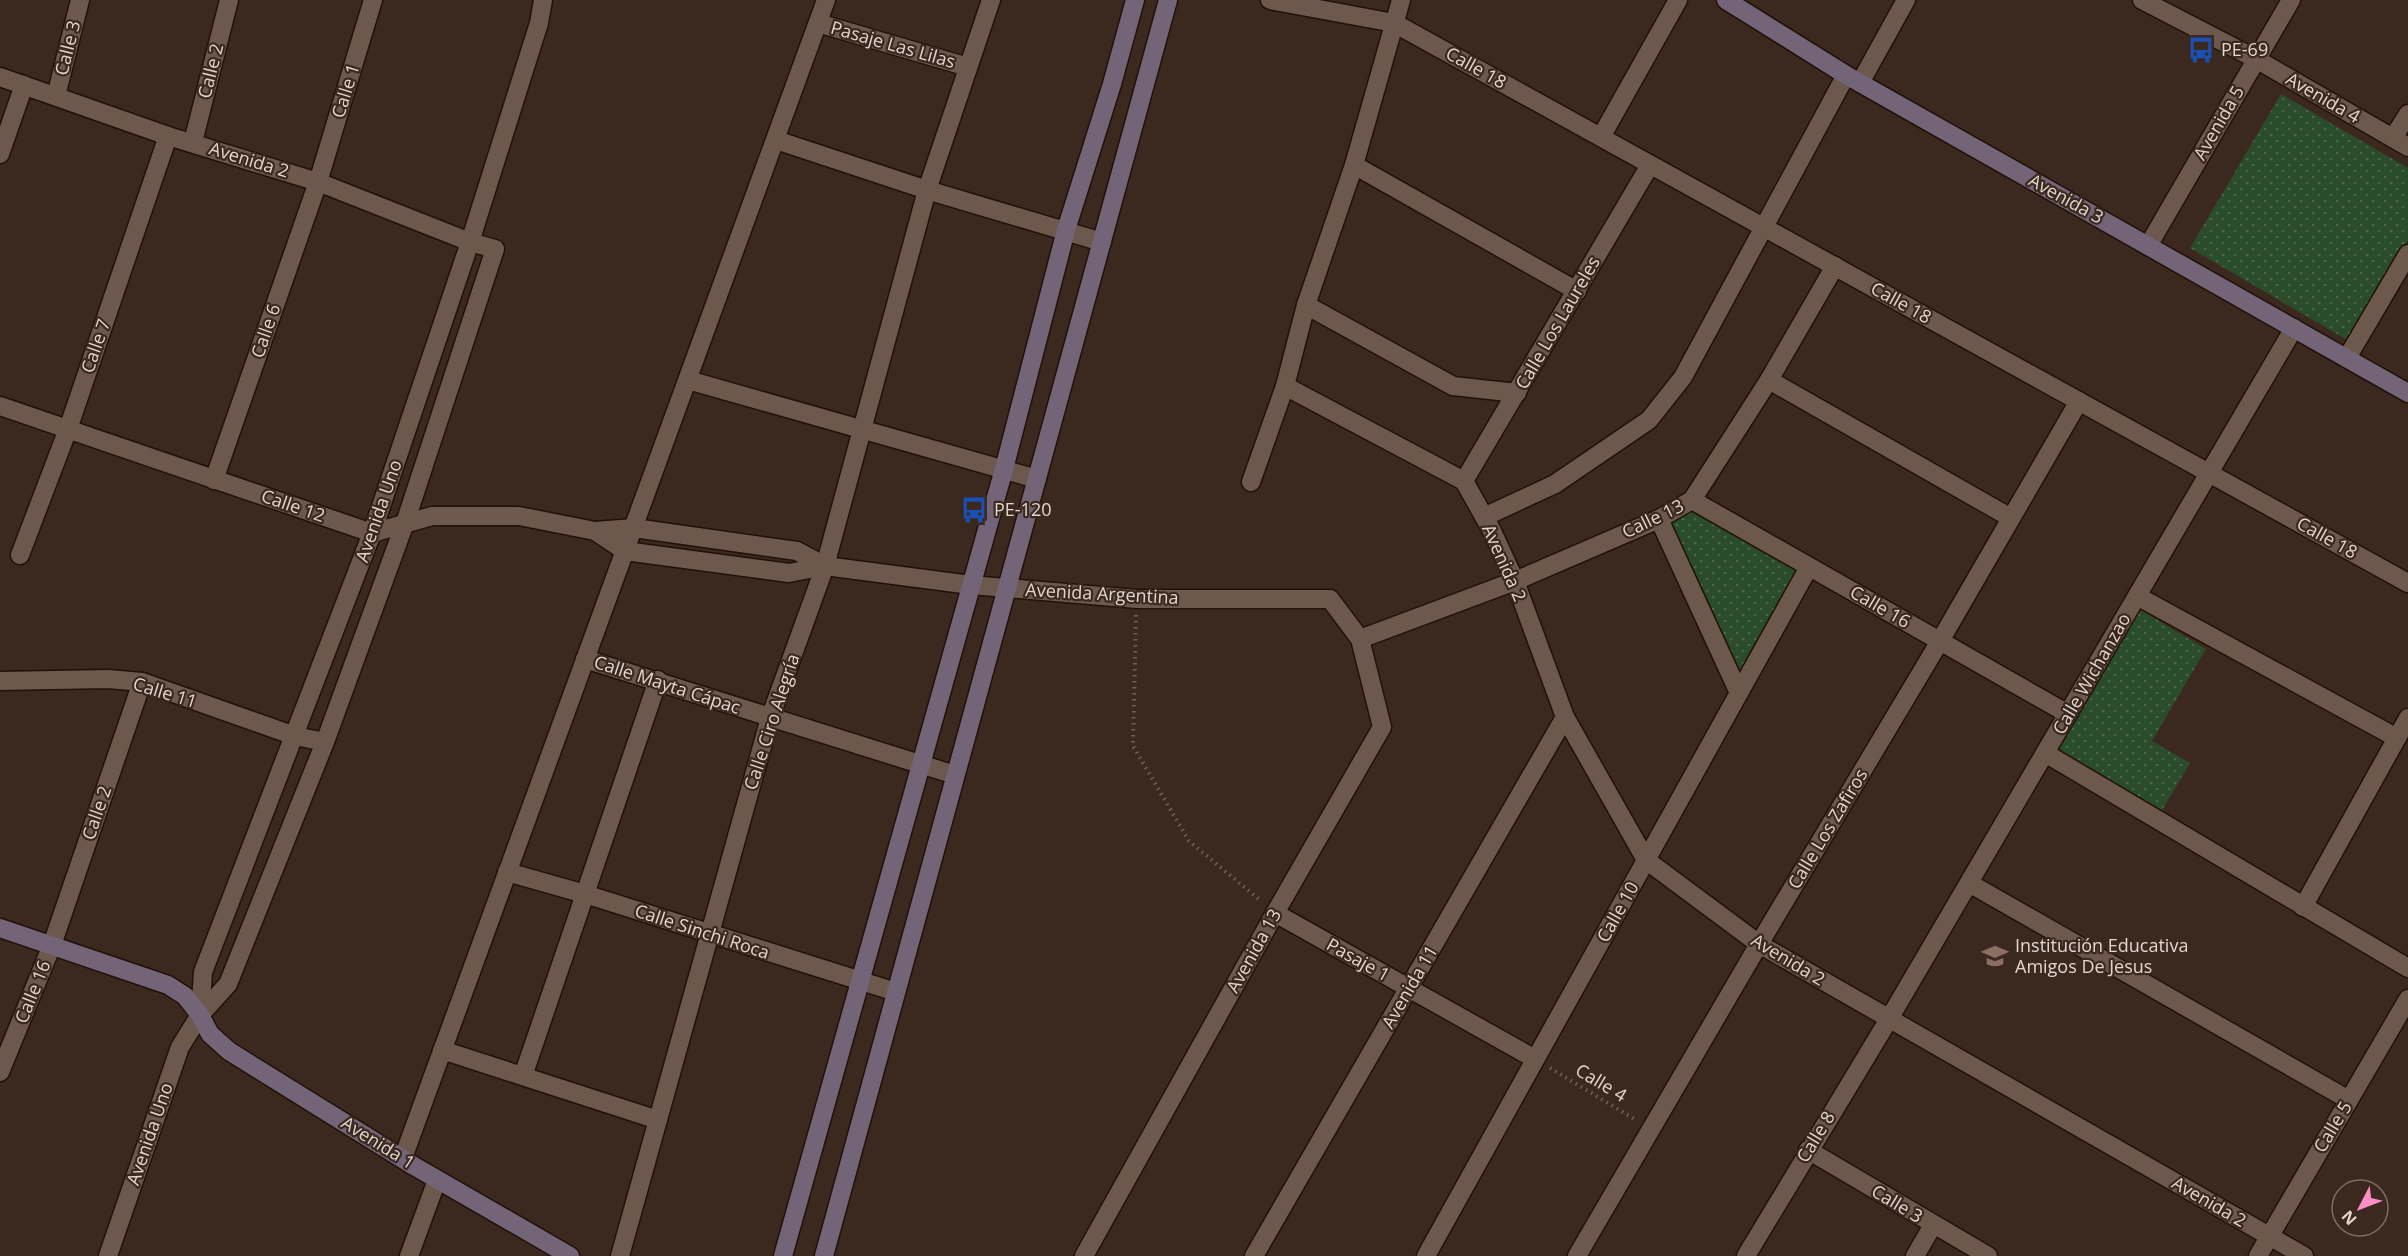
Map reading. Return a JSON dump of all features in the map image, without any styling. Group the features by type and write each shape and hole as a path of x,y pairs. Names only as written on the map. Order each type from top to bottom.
{"street":[{"name":"Calle 3","path":"56,96 80,0"},
{"name":"Calle 2","path":"193,142 229,0"},
{"name":"Calle 1","path":"318,182 373,0"},
{"name":"Avenida Uno","path":"200,1015 203,972 372,533 470,242 539,23 543,0"},
{"path":"403,1158 826,0"},
{"name":"Calle Ciro Alegría","path":"620,1256 770,718 825,566 927,190 991,0"},
{"path":"783,1256 1004,469 1066,230 1112,84 1135,0"},
{"path":"824,1256 1005,588 1168,0"},
{"path":"1270,0 1394,23"},
{"path":"1251,482 1285,386 1306,305 1354,165 1401,0"},
{"path":"1600,137 1678,0"},
{"name":"Avenida 3","path":"1726,0 1853,79 2408,393"},
{"path":"1484,517 1555,484 1649,420 1683,377 1763,226 1853,79 1906,0"},
{"name":"Avenida 4","path":"2142,0 2256,59 2401,143"},
{"name":"Avenida 5","path":"2148,246 2291,0"},
{"name":"Pasaje Las Lilas","path":"818,23 968,67"},
{"name":"Calle 18","path":"1394,23 2408,583"},
{"name":"Avenida 2","path":"0,77 168,135 318,182 470,242 495,249"},
{"path":"0,154 24,85"},
{"path":"2401,143 2408,114"},
{"name":"Calle 7","path":"20,555 68,429 168,135"},
{"path":"776,140 927,190 1102,242"},
{"path":"1354,165 1577,291"},
{"name":"Calle Los Laureles","path":"1464,481 1650,165"},
{"name":"Calle 6","path":"214,480 318,182"},
{"name":"Avenida Uno","path":"108,1256 180,1047 200,1015 228,984 325,742 405,523 495,249"},
{"path":"2347,358 2408,254"},
{"name":"Calle 13","path":"1360,639 1515,581 1659,519 1692,500 1769,380 1835,266"},
{"path":"1306,305 1453,386 1516,393"},
{"name":"Calle Wichanzao","path":"1889,1019 2294,328"},
{"path":"688,380 1037,479"},
{"path":"1769,380 2011,518"},
{"path":"1285,386 1464,481"},
{"name":"Calle Los Zafiros","path":"1577,1256 2079,401"},
{"name":"Calle 12","path":"0,406 372,533"},
{"name":"Avenida 2","path":"1464,481 1515,581 1565,717 1646,860 1759,944 2304,1256"},
{"name":"Calle 16","path":"1692,500 2068,714"},
{"path":"372,533 432,516 519,516 596,531 634,528"},
{"path":"1659,519 1739,693"},
{"name":"Avenida Argentina","path":"634,528 796,551 825,566"},
{"path":"596,531 625,551"},
{"name":"Avenida Argentina","path":"625,551 789,573 825,566 971,585 1137,599 1330,599 1360,639"},
{"name":"Calle 10","path":"1426,1256 1809,567"},
{"path":"2137,596 2397,738"},
{"name":"Avenida 13","path":"1084,1256 1275,913 1382,727 1360,639"},
{"name":"Calle Mayta Cápac","path":"585,659 658,680 770,718 955,775"},
{"name":"Calle 11","path":"0,681 108,679 141,682 295,736 325,742"},
{"path":"523,1076 658,680"},
{"name":"Calle 2","path":"52,945 141,682"},
{"name":"Avenida 11","path":"1254,1256 1565,717"},
{"path":"2303,907 2408,718"},
{"path":"2045,753 2408,968"},
{"name":"Calle Sinchi Roca","path":"507,872 585,894 896,992"},
{"path":"1969,883 2349,1100"},
{"name":"Pasaje 1","path":"1275,913 1535,1059"},
{"name":"Avenida 1","path":"0,928 168,985 185,996 200,1015 210,1034 229,1051 437,1179 570,1256"},
{"name":"Calle 16","path":"0,1072 52,945"},
{"name":"Calle 5","path":"2258,1256 2408,999"},
{"name":"Calle 8","path":"1746,1256 1889,1019"},
{"path":"442,1050 658,1120"},
{"name":"Calle 3","path":"1808,1150 1988,1256"},
{"path":"409,1256 437,1179"},
{"path":"1915,1256 1933,1225"}],"path":[{"path":"1137,599 1133,746 1190,841 1275,913"},
{"name":"Calle 4","path":"1535,1059 1652,1130"}],"green space":[{"path":"2281,94 2408,168 2408,240 2349,341 2190,248"},
{"path":"1692,500 1809,567 1739,693 1659,519"},
{"path":"2139,609 2206,649 2152,741 2190,763 2161,812 2056,749"}],"place":[{"name":"PE-69","path":"2201,50"},
{"name":"PE-120","path":"974,510"},
{"name":"Institución Educativa Amigos De Jesus","path":"1995,956"}]}
